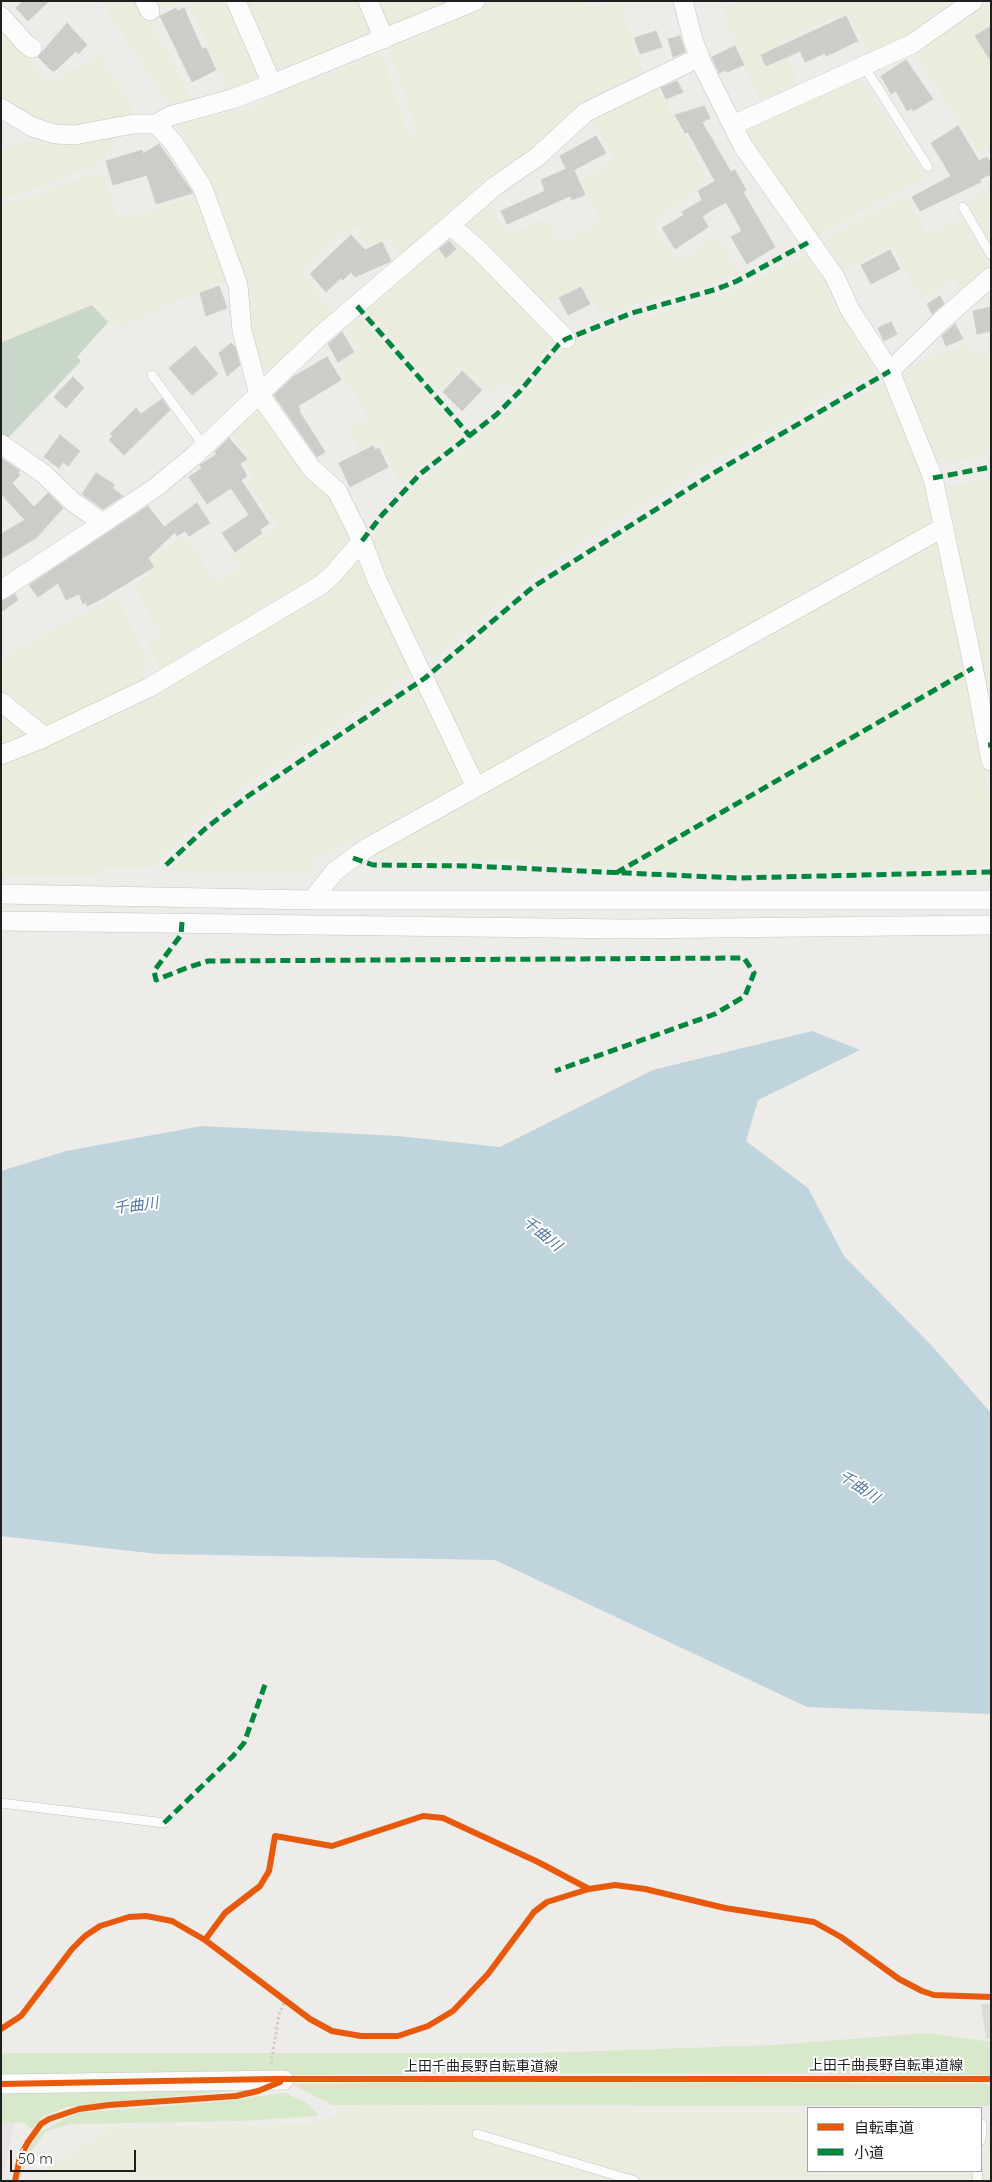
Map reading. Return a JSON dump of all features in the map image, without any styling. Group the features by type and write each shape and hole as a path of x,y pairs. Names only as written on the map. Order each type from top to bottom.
{"street":[{"path":"236,1 272,84"},
{"path":"368,1 384,39"},
{"path":"1,108 32,127 55,134 75,135 133,124 156,124 170,116 232,99 272,84 475,1"},
{"path":"683,1 693,40 742,146 835,277 850,310 890,371 934,478 991,761"},
{"path":"733,125 912,44 954,10 972,1"},
{"path":"1,16 26,44 32,48"},
{"path":"1,590 104,523 156,486 204,446 320,336 495,186 537,157 586,112 700,57"},
{"path":"156,124 173,142 202,186 238,285 242,331 259,394 312,469 337,491 362,541 376,580 476,787"},
{"path":"450,225 480,251 566,339"},
{"path":"890,371 942,320 991,277"},
{"path":"1,444 44,474 73,502 104,523"},
{"path":"312,900 335,870 367,848 944,528"},
{"path":"1,755 45,737 150,687 321,584 334,573 362,541"},
{"path":"1,702 45,737"},
{"path":"1,894 312,900 991,900"},
{"path":"1,921 625,929 991,925"},
{"path":"1,2084 284,2080"}],"lane":[{"path":"864,66 928,167"},
{"path":"963,207 991,255"},
{"path":"152,375 204,446"},
{"path":"1,1803 164,1823"},
{"path":"477,2134 635,2181"}],"path":[{"path":"278,1995 291,2006"},
{"path":"271,2062 280,2014 285,2001"}],"shaded area":[{"path":"101,1 138,1 194,103 171,109"},
{"path":"152,1 181,1 157,11"},
{"path":"187,1 229,1 264,82 230,93"},
{"path":"244,1 361,1 374,32 276,75"},
{"path":"374,1 454,1 391,30"},
{"path":"494,1 585,1 588,8 618,2 644,77 504,172 493,171 400,256 390,237 367,246 358,227 340,233 302,272 333,315 274,366 261,371 253,334 246,283 177,135 181,125 196,119 256,106 284,91 382,54 410,140 418,138 390,48 392,45"},
{"path":"739,1 943,1 949,10 903,41 869,55 848,12 780,41 799,86 760,103 722,7"},
{"path":"988,1 991,1 991,144 978,151 914,54"},
{"path":"7,32 24,50 45,84 99,56 134,111 132,117 75,128 44,124 1,100 1,39"},
{"path":"861,79 924,177 817,235 744,131"},
{"path":"656,86 708,180 652,224 677,261 717,236 738,273 708,285 638,303 602,317 582,284 542,306 462,223 487,200 507,236 546,218 557,244 600,223 581,180 614,161 591,117"},
{"path":"122,134 98,162 90,167 18,195 1,199 1,148 41,139"},
{"path":"101,171 118,220 198,196 227,281 199,291 121,327 108,322 92,305 3,343 1,340 1,205 23,200"},
{"path":"991,187 991,244 967,200"},
{"path":"905,196 928,236 962,218 990,267 961,292 954,278 922,299 892,246 841,272 820,241"},
{"path":"447,233 466,245 556,337 516,389 506,380 491,394 461,367 438,390 364,306"},
{"path":"806,255 826,284 831,301 874,370 705,465 548,565 431,659 426,652 420,653 369,540 422,480 494,425 524,397 556,357 568,346 610,328 739,289"},
{"path":"358,314 460,432 457,440 418,469 400,486 380,440 359,451 348,430 369,419 337,364 360,349 344,325"},
{"path":"968,344 971,354 991,351 991,454 938,465 901,378 915,364"},
{"path":"884,383 924,479 932,519 929,524 485,771 476,770 435,682 436,675 540,588 718,476"},
{"path":"253,407 261,409 337,503 352,535 351,542 318,578 160,671 148,642 162,634 133,585 156,570 150,559 184,536 216,582 240,569 232,557 277,526 248,481 254,477 245,464 252,457 229,429"},
{"path":"991,478 991,716 946,487"},
{"path":"931,542 937,544 991,804 991,867 763,873 652,870 516,861 377,860 370,857 370,854"},
{"path":"358,556 412,667 409,675 254,779 195,824 161,856 154,867 106,868 100,875 1,876 1,762 39,748"},
{"path":"117,595 143,653 146,666 144,680 49,727 42,727 1,695 1,659"},
{"path":"418,689 424,691 464,778 460,785 377,831 312,859 308,873 170,870 216,827"},
{"path":"1,709 33,735 1,748"},
{"path":"981,2004 991,2004 991,2039 986,2039"},
{"path":"364,2105 807,2114 807,2172 973,2172 972,2181 37,2181 51,2166 113,2128 308,2125"},
{"path":"988,2120 991,2120 991,2181 982,2181"},
{"path":"1,2123 14,2123 2,2181 1,2181"}],"green space":[{"path":"92,305 108,322 77,357 81,361 8,438 1,437 1,340 3,342"},
{"path":"927,2033 991,2042 991,2075 613,2073 1,2077 1,2053 542,2053 775,2045"},
{"path":"480,2082 991,2084 991,2106 332,2105 292,2084"},
{"path":"233,2089 230,2091 67,2107 44,2116 32,2129 24,2122 1,2123 1,2091"},
{"path":"284,2093 304,2101 317,2113 317,2116 241,2121 71,2124 46,2131 30,2153 19,2181 20,2164 34,2140 41,2132 76,2113 227,2101"}],"water":[{"name":"千曲川","path":"812,1031 860,1050 758,1100 746,1141 808,1188 844,1256 932,1346 991,1413 991,1714 807,1707 495,1560 157,1554 1,1536 1,1171 66,1151 202,1126 398,1136 500,1147 653,1070"}],"building":[{"path":"23,1 49,1 28,21 16,8"},
{"path":"176,8 177,11 184,8 202,49 206,48 216,70 192,82 160,16"},
{"path":"846,16 858,41 826,56 825,53 805,62 800,51 766,66 761,55"},
{"path":"67,23 87,45 78,54 76,51 55,71 52,71 38,57"},
{"path":"991,26 991,61 975,36"},
{"path":"656,31 662,47 640,54 634,38"},
{"path":"680,36 685,52 673,57 668,39"},
{"path":"735,46 744,65 719,73 712,57"},
{"path":"906,60 933,99 913,111 912,108 907,111 896,91 891,94 881,76"},
{"path":"677,81 683,92 666,99 661,88"},
{"path":"704,106 710,118 702,122 731,172 735,170 746,190 743,192 775,247 747,264 731,237 742,231 726,202 702,216 708,227 675,249 662,228 684,215 682,212 702,200 698,191 715,181 688,132 685,133 675,115"},
{"path":"958,126 979,161 987,157 991,165 991,174 980,179 981,182 920,211 912,197 951,176 931,143"},
{"path":"596,136 606,153 574,170 585,195 572,200 570,196 507,224 501,211 545,191 541,180 566,169 560,156"},
{"path":"159,144 193,193 156,204 147,175 113,185 106,161 142,150 143,154"},
{"path":"351,235 365,250 382,242 391,261 355,277 351,272 343,280 341,278 326,292 310,274"},
{"path":"449,241 456,249 446,258 439,249"},
{"path":"890,250 900,269 871,284 861,265"},
{"path":"219,286 227,308 206,316 200,293"},
{"path":"581,287 590,304 568,315 559,298"},
{"path":"940,296 944,304 932,314 927,304"},
{"path":"991,307 991,331 977,334 973,311"},
{"path":"891,322 897,334 884,341 878,328"},
{"path":"955,324 963,339 946,346 942,336"},
{"path":"342,332 354,352 338,362 328,344"},
{"path":"231,343 235,347 240,365 227,376 219,353"},
{"path":"195,346 218,374 192,395 169,368"},
{"path":"327,357 341,380 298,406 299,411 325,452 317,457 274,395 293,377"},
{"path":"462,371 482,390 462,411 443,392"},
{"path":"73,377 84,388 66,408 54,397"},
{"path":"162,399 170,410 124,455 109,440 113,436 110,434 136,408 141,414"},
{"path":"60,435 80,451 68,466 63,462 59,468 44,457"},
{"path":"229,438 247,459 240,464 247,476 241,480 269,523 260,530 262,533 235,552 222,533 249,515 231,488 207,504 189,477 202,468 200,465 217,454 215,452"},
{"path":"373,446 375,450 379,448 388,467 350,487 339,463"},
{"path":"1,458 20,471 18,473 20,475 12,483 34,507 48,493 63,508 36,538 1,559 1,534 25,520 1,494"},
{"path":"96,473 115,485 112,488 123,496 103,509 82,494"},
{"path":"197,503 210,523 189,536 185,531 177,536 175,532 148,558 154,567 96,602 87,606 86,602 83,604 79,594 66,600 58,583 38,597 29,585 148,506 164,527"},
{"path":"15,594 18,600 1,612 1,601"}],"marked path":[{"path":"362,541 382,515 420,474 496,415 521,390 559,344 566,339 632,313 717,289 737,281 811,241"},
{"path":"357,306 470,436"},
{"path":"166,865 206,828 248,796 425,678 533,587 712,474 890,371"},
{"path":"933,478 991,467"},
{"path":"616,873 973,668"},
{"path":"353,858 373,865 470,866 737,878 991,872"},
{"path":"182,922 181,935 154,971 156,980 208,961 744,958 754,973 745,996 715,1014 555,1071"},
{"path":"164,1823 244,1743 266,1682"}],"cycle path":[{"path":"205,1940 225,1913 260,1886 269,1871 275,1836 332,1846 423,1816 443,1818 538,1862 589,1889"},
{"path":"1,2029 21,2016 72,1949 85,1936 100,1926 129,1917 146,1916 172,1921 205,1940 310,2019 332,2031 361,2036 398,2036 428,2026 453,2011 488,1974 534,1912 547,1902 589,1889 615,1885 645,1889 725,1908 814,1922 841,1937 899,1979 922,1991 934,1995 991,1997"},
{"name":"上田千曲長野自転車道線","path":"1,2084 271,2079 991,2079"},
{"path":"15,2181 20,2157 28,2142 41,2124 49,2119 79,2109 109,2105 236,2096 258,2091 280,2082"}]}
